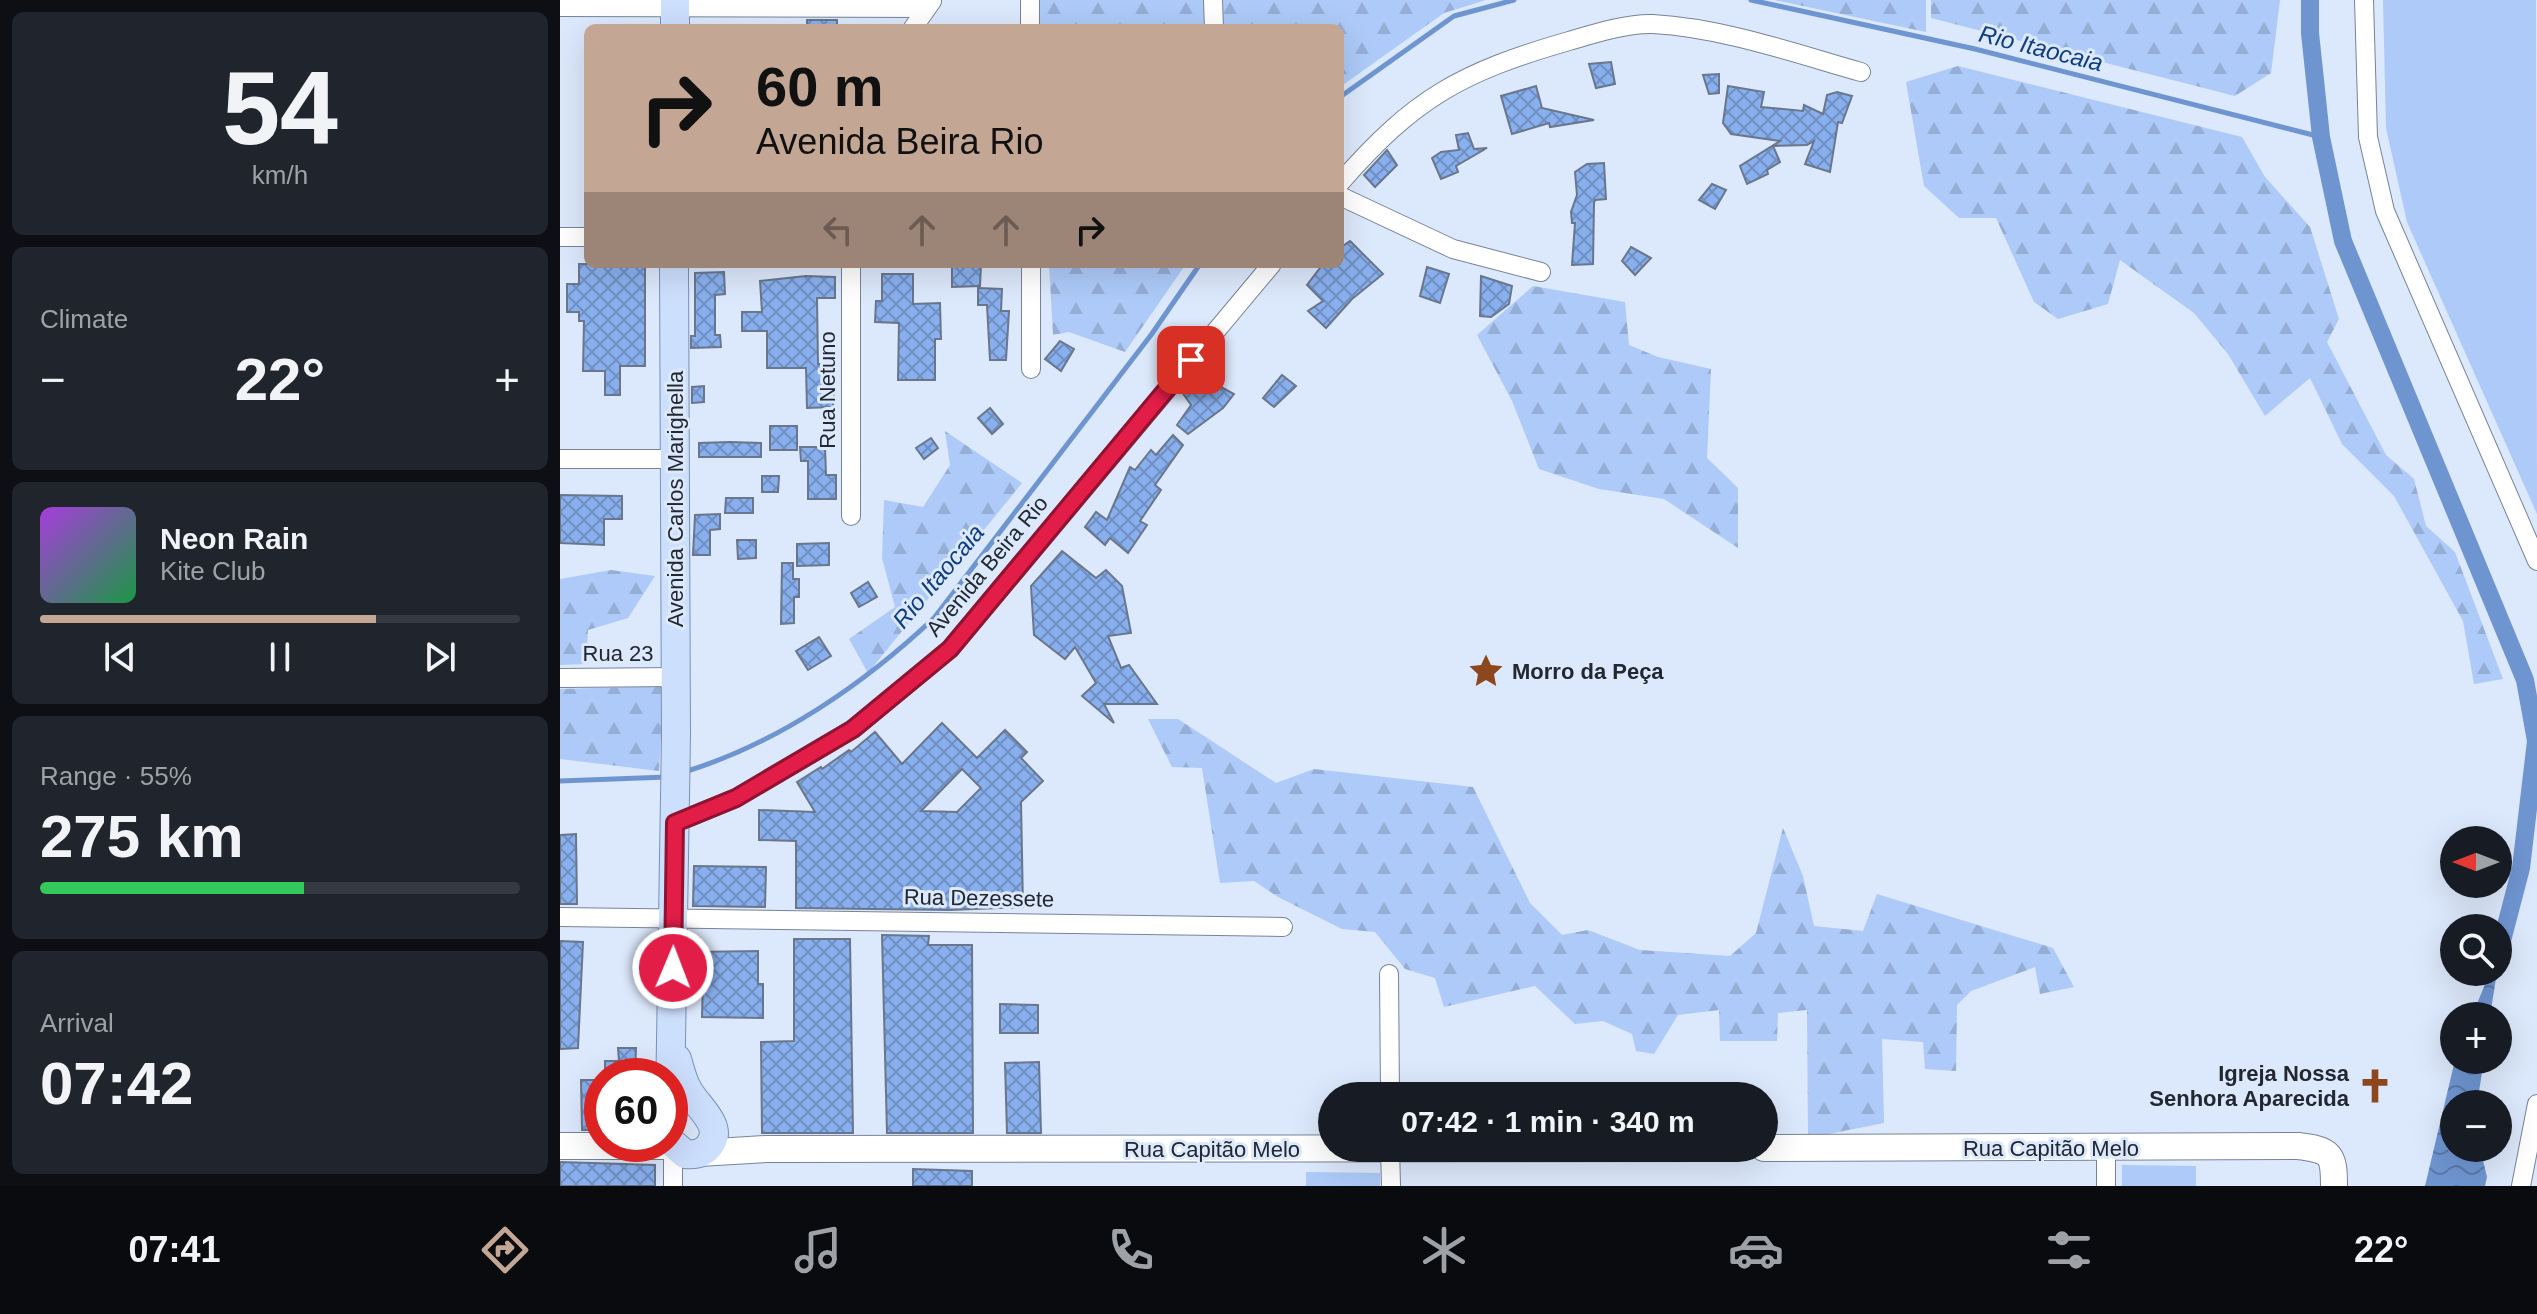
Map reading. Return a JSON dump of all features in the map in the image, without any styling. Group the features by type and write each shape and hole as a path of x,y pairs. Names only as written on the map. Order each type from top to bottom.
{"main road":[{"name":"Avenida Carlos Marighella","path":"672,1038 676,735 674,268"},
{"path":"671,1058 672,1038"},
{"path":"672,1038 682,1077 706,1115 713,1138 688,1147"},
{"path":"688,1111 706,1115"},
{"name":"Rua Capitão Melo","path":"706,1115 735,1138 766,1149"},
{"name":"Rua Capitão Melo","path":"560,1146 584,1147"},
{"name":"Rua Capitão Melo","path":"1778,1148 2298,1146 2316,1148 2334,1173"},
{"name":"Rua Capitão Melo","path":"688,1151 1318,1148"}],"street":[{"path":"1030,0 1030,24"},
{"path":"1213,0 1214,24"},
{"path":"2364,0 2368,137 2385,211 2537,561"},
{"path":"560,7 675,12 929,4"},
{"path":"916,24 929,4"},
{"path":"1344,178 1381,136 1436,92 1500,61 1581,37 1650,24 1732,37 1861,72"},
{"path":"1344,198 1453,249 1541,272"},
{"path":"560,237 584,237"},
{"name":"Rua Netuno","path":"851,268 851,516"},
{"path":"1031,268 1031,369"},
{"name":"Avenida Beira Rio","path":"675,813 736,798 853,729 950,649 1269,268"},
{"path":"560,459 676,459"},
{"name":"Rua 23","path":"560,678 676,677"},
{"name":"Rua Dezessete","path":"560,917 1283,927"},
{"path":"1389,974 1390,1082"},
{"path":"2521,1186 2537,1104"},
{"path":"2106,1148 2106,1186"},
{"path":"1390,1162 1391,1186"}],"green space":[{"path":"1037,0 1486,0 1444,13 1344,84 1344,24 1038,24"},
{"path":"1774,0 1926,0 1926,32"},
{"path":"1931,0 2280,0 2271,73 2235,96 1931,18"},
{"path":"2383,0 2536,0 2537,514 2407,222 2386,128"},
{"path":"1958,66 2242,137 2265,177 2310,227 2339,319 2327,342 2386,455 2414,479 2426,526 2455,552 2503,679 2474,684 2463,621 2394,496 2342,444 2310,378 2265,416 2228,354 2194,313 2120,260 2108,304 2058,319 2034,302 1996,218 1959,218 1924,186 1906,82"},
{"path":"1049,268 1183,268 1125,352 1069,332 1053,335"},
{"path":"1533,286 1625,302 1629,345 1658,357 1711,369 1707,458 1738,488 1738,548 1664,499 1599,489 1539,469 1512,401 1477,335"},
{"path":"945,431 1022,483 868,673 849,639 895,607 882,558 884,500 923,507 950,465"},
{"path":"611,570 655,576 628,618 588,630 586,664 560,665 560,579"},
{"path":"664,686 659,771 560,759 560,689"},
{"path":"1148,719 1178,719 1276,783 1314,769 1473,787 1530,903 1562,935 1588,930 1640,950 1730,956 1756,933 1783,828 1803,876 1814,926 1863,931 1877,894 2053,948 2074,987 2040,994 2035,967 1971,991 1957,1005 1956,1071 1925,1069 1923,1042 1882,1039 1884,1123 1808,1138 1807,1010 1778,1013 1777,1041 1720,1041 1719,1010 1678,1015 1654,1054 1636,1051 1632,1034 1603,1021 1575,1024 1535,986 1444,1007 1435,978 1405,969 1375,932 1342,929 1278,897 1254,881 1220,883 1202,768 1172,767"},
{"path":"2122,1165 2196,1166 2196,1186 2122,1186"},
{"path":"1306,1172 1380,1173 1380,1186 1306,1186"}],"water":[{"path":"2484,986 2495,986 2492,1002 2478,1002"},
{"path":"2452,1074 2482,1074 2479,1090 2448,1090"},
{"path":"2440,1123 2440,1162 2483,1162 2487,1177 2485,1186 2425,1186"}],"building":[{"path":"807,20 837,20 837,24 807,24"},
{"path":"1611,62 1615,84 1596,88 1589,64"},
{"path":"1719,74 1719,93 1709,94 1703,75"},
{"path":"1536,86 1542,108 1594,120 1550,127 1549,123 1512,134 1501,96"},
{"path":"1728,86 1764,92 1761,107 1803,111 1804,105 1823,114 1827,95 1837,92 1852,96 1842,123 1838,122 1830,172 1805,164 1814,141 1807,145 1773,146 1780,162 1767,170 1768,174 1747,184 1740,166 1780,141 1731,134 1723,123"},
{"path":"1468,133 1474,149 1487,148 1456,166 1458,172 1441,179 1432,158 1441,152 1459,150 1456,135"},
{"path":"1387,150 1397,165 1375,187 1364,175"},
{"path":"1604,163 1606,199 1595,200 1594,203 1593,264 1572,265 1575,223 1572,223 1571,212 1577,195 1575,172 1587,164"},
{"path":"1712,184 1726,190 1715,209 1699,200"},
{"path":"1350,241 1383,274 1352,299 1326,328 1308,311 1323,301 1307,285 1320,268 1344,268 1344,245"},
{"path":"1631,247 1651,258 1635,275 1622,261"},
{"path":"579,264 584,264 584,268 645,268 645,366 620,366 620,395 605,395 605,371 583,371 584,321 579,321 579,312 567,312 567,284 579,284"},
{"path":"1427,267 1449,274 1440,303 1420,296"},
{"path":"952,268 981,268 980,286 952,287"},
{"path":"724,272 725,294 715,295 715,335 720,335 721,347 691,348 691,336 695,336 695,273"},
{"path":"882,274 913,274 913,304 940,303 941,339 935,339 935,380 898,380 899,323 875,322 876,301 882,301"},
{"path":"806,276 835,277 835,298 817,298 818,364 835,364 833,407 807,408 806,368 767,368 767,331 742,331 742,312 762,312 760,281"},
{"path":"1481,276 1512,286 1509,304 1491,317 1480,316"},
{"path":"978,288 1002,289 1001,311 1009,311 1006,360 990,360 987,305 978,305"},
{"path":"1060,341 1074,349 1061,371 1045,359"},
{"path":"1198,372 1212,385 1214,383 1234,394 1223,408 1188,434 1177,425 1191,405 1182,392"},
{"path":"1282,375 1296,386 1274,407 1263,398"},
{"path":"704,386 704,402 692,403 692,387"},
{"path":"990,408 1003,424 992,434 978,418"},
{"path":"770,426 797,426 797,450 770,450"},
{"path":"1173,435 1183,445 1155,485 1161,490 1140,521 1147,525 1128,553 1110,538 1105,545 1085,527 1096,512 1107,520 1130,467 1135,470 1151,450 1156,455"},
{"path":"931,438 938,448 924,459 916,448"},
{"path":"699,443 761,443 761,457 699,457"},
{"path":"800,447 825,447 826,475 836,475 836,499 808,499 808,461 801,461"},
{"path":"762,476 779,476 778,492 762,492"},
{"path":"560,495 622,496 622,519 604,519 604,545 560,543"},
{"path":"726,498 753,498 753,513 725,513"},
{"path":"720,514 720,529 710,530 710,555 693,555 695,515"},
{"path":"737,540 756,540 756,558 738,559"},
{"path":"829,543 829,565 797,566 797,544"},
{"path":"1062,551 1096,578 1106,570 1122,586 1131,633 1108,636 1121,668 1129,665 1157,704 1104,704 1114,723 1082,696 1096,683 1075,647 1065,659 1034,635 1031,586"},
{"path":"782,563 793,563 793,579 799,579 799,597 794,597 794,623 781,624"},
{"path":"868,582 877,597 859,607 851,593"},
{"path":"819,637 831,656 808,670 796,651"},
{"path":"942,723 977,758 1005,730 1027,752 1021,758 1043,781 1021,802 1023,907 950,910 796,908 796,841 759,840 759,810 815,812 797,782 849,750 851,752 875,732 902,764","holes":["962,769 981,788 957,812 921,811"]},
{"path":"576,834 577,904 560,904 560,835"},
{"path":"694,866 766,867 765,907 693,906"},
{"path":"882,935 929,936 928,945 972,945 973,1133 887,1133"},
{"path":"794,939 850,939 853,1133 762,1133 761,1042 794,1041"},
{"path":"560,941 583,942 578,1048 560,1049"},
{"path":"758,951 758,984 763,984 763,1018 702,1017 703,979 693,979 693,952"},
{"path":"1000,1004 1038,1005 1038,1033 1000,1033"},
{"path":"618,1048 636,1048 636,1058 619,1058"},
{"path":"1039,1062 1041,1133 1007,1133 1005,1063"},
{"path":"581,1080 584,1080 584,1130"},
{"path":"560,1162 655,1165 655,1186 560,1186"},
{"path":"913,1169 972,1171 972,1186 913,1186"}],"waterway":[{"name":"Rio Itaocaia","path":"1344,94 1454,16 1514,0"},
{"name":"Rio Itaocaia","path":"1751,0 1975,49 2321,137"},
{"path":"2310,0 2310,33 2321,137 2343,241 2525,680 2536,741 2521,868 2509,914"},
{"name":"Rio Itaocaia","path":"684,772 752,745 818,709 878,666 934,618 1151,335 1197,268"},
{"name":"Rio Itaocaia","path":"560,781 667,777"}],"place":[{"name":"Morro da Peça","path":"1486,671"},
{"name":"Igreja Nossa Senhora Aparecida","path":"2375,1086"}],"route":[{"path":"673,968 675,823 736,798 853,729 950,649 1191,360"}]}
